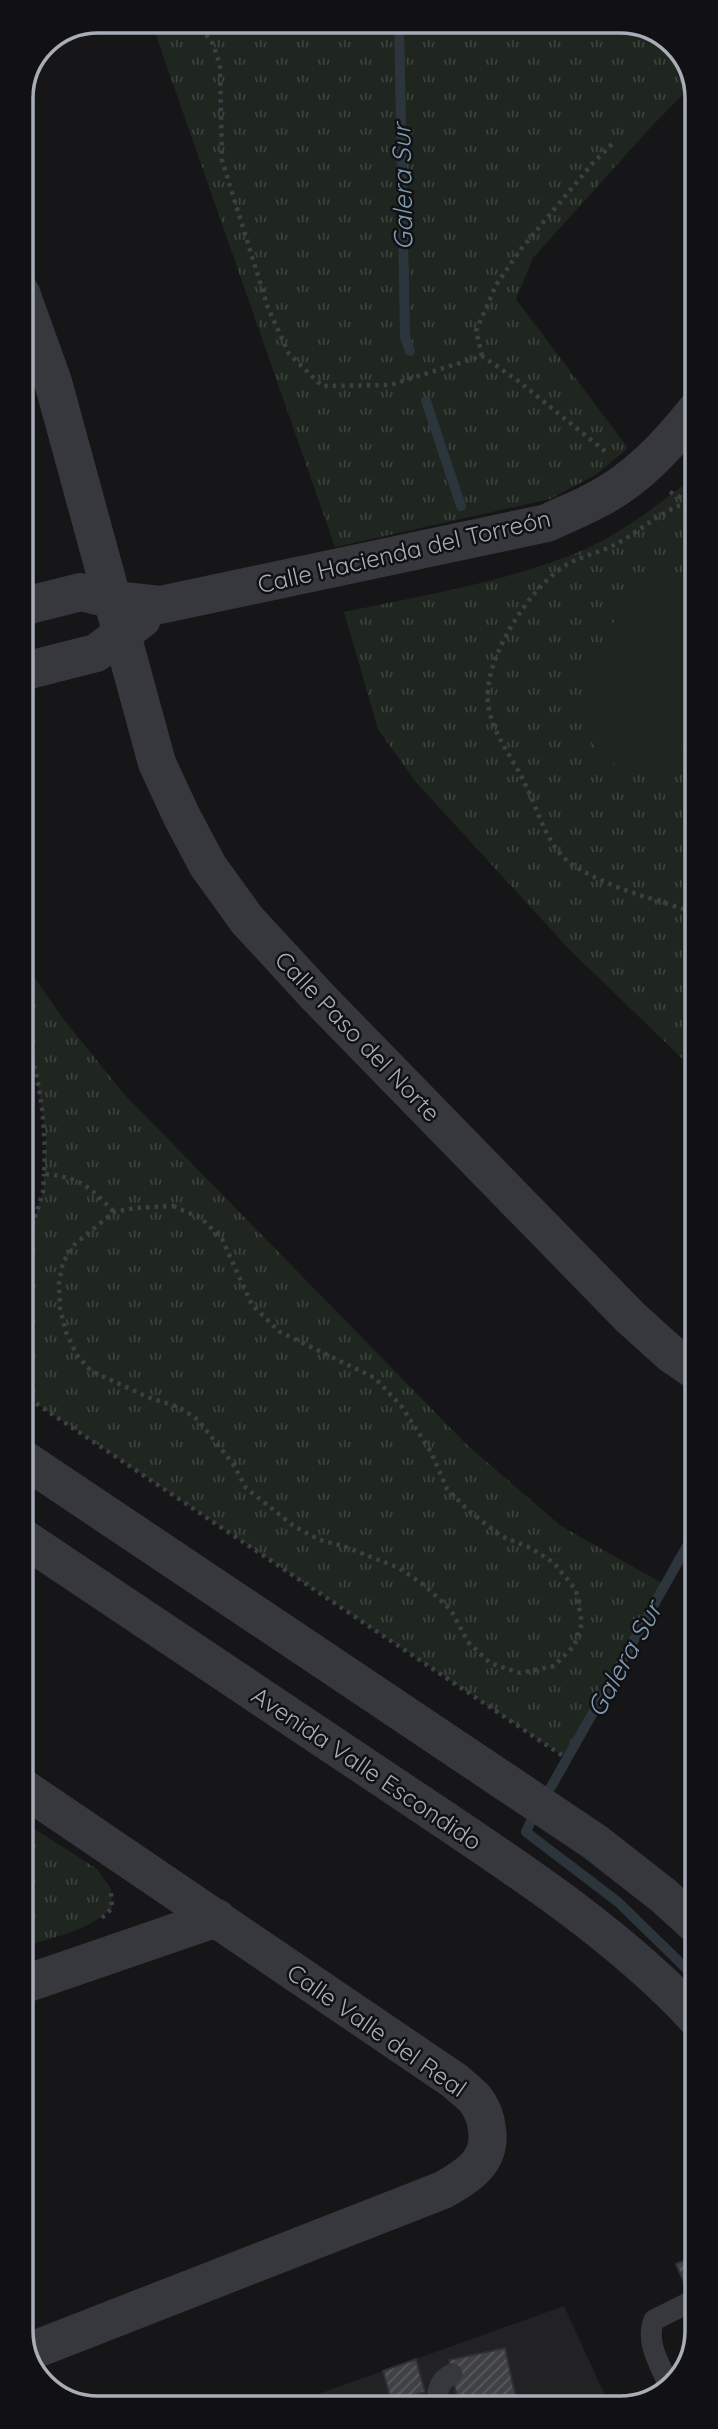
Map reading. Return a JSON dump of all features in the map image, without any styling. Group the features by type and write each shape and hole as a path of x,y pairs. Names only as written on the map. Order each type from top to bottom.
{"street":[{"name":"Calle Paso del Norte","path":"33,326 53,382 157,763 208,866 247,920 318,997 630,1317 685,1364"},
{"name":"Calle Hacienda del Torreón","path":"33,669 96,653 118,616 160,604 547,523 598,500 635,474 670,443 685,424"},
{"path":"33,604 81,592 118,616"},
{"path":"33,1465 595,1842 685,1915"},
{"name":"Avenida Valle Escondido","path":"33,1544 492,1852 626,1951 685,2006"},
{"name":"Calle Valle del Real","path":"33,1794 455,2081 476,2100 486,2117 489,2141 482,2160 469,2175 443,2190 36,2349"},
{"path":"33,1981 217,1917"}],"lane":[{"path":"666,2377 653,2347 650,2330 654,2320 685,2304"},
{"path":"438,2396 443,2378 452,2374"}],"path":[{"path":"204,33 213,44 220,65 222,160 268,308 289,354 322,386 344,387 390,385 482,356"},
{"path":"615,141 592,164 539,228 496,285 476,331 482,356 635,474 685,500"},
{"path":"685,503 666,510 619,542 569,564 549,577 522,611 500,647 488,680 488,704 494,725 526,785 550,839 570,863 614,886 685,909"},
{"path":"33,1064 46,1136 43,1192 33,1223"},
{"path":"44,1174 67,1176 93,1189 114,1212"},
{"path":"173,1206 201,1218 222,1239 252,1305 280,1332 375,1378 402,1407 431,1452 447,1489 469,1511 501,1536 531,1548 554,1563 576,1590 582,1623 573,1646 554,1666 520,1673 490,1663 468,1642 451,1610 424,1585 399,1568 320,1540 295,1527 246,1488 233,1464 198,1420 179,1407 150,1398 91,1371 77,1356 66,1332 60,1308 59,1283 63,1262 75,1244 114,1212 173,1206"},
{"path":"33,1401 563,1756"},
{"path":"92,1923 112,1908 111,1889"}],"shaded area":[{"path":"564,2306 605,2396 313,2396"}],"green space":[{"path":"155,33 624,33 656,44 676,66 684,93 533,258 516,299 628,448 597,474 550,499 335,547"},
{"path":"685,483 685,1061 568,948 415,781 378,729 344,612 489,581 546,564 591,547 653,508"},
{"path":"664,577 679,584 685,590 685,741 671,761 653,772 624,769 600,757 590,739 586,714 586,683 606,633 638,591"},
{"path":"33,975 61,1016 123,1093 467,1445 561,1526 667,1586 563,1756 33,1401 33,1223 43,1192 46,1136 33,1064"},
{"path":"33,1828 97,1869 111,1889 112,1908 103,1916 33,1944"}],"building":[{"path":"685,2260 685,2285 676,2264"},
{"path":"505,2348 516,2396 457,2396 449,2360"},
{"path":"416,2359 425,2392 410,2396 390,2396 383,2371"}],"waterway":[{"name":"Galera Sur","path":"399,33 405,337 410,351"},
{"name":"Galera Sur","path":"426,401 461,506"},
{"name":"Galera Sur","path":"551,1787 685,1549"},
{"name":"Galera Sur","path":"530,1823 526,1832 618,1902 685,1967"}]}
